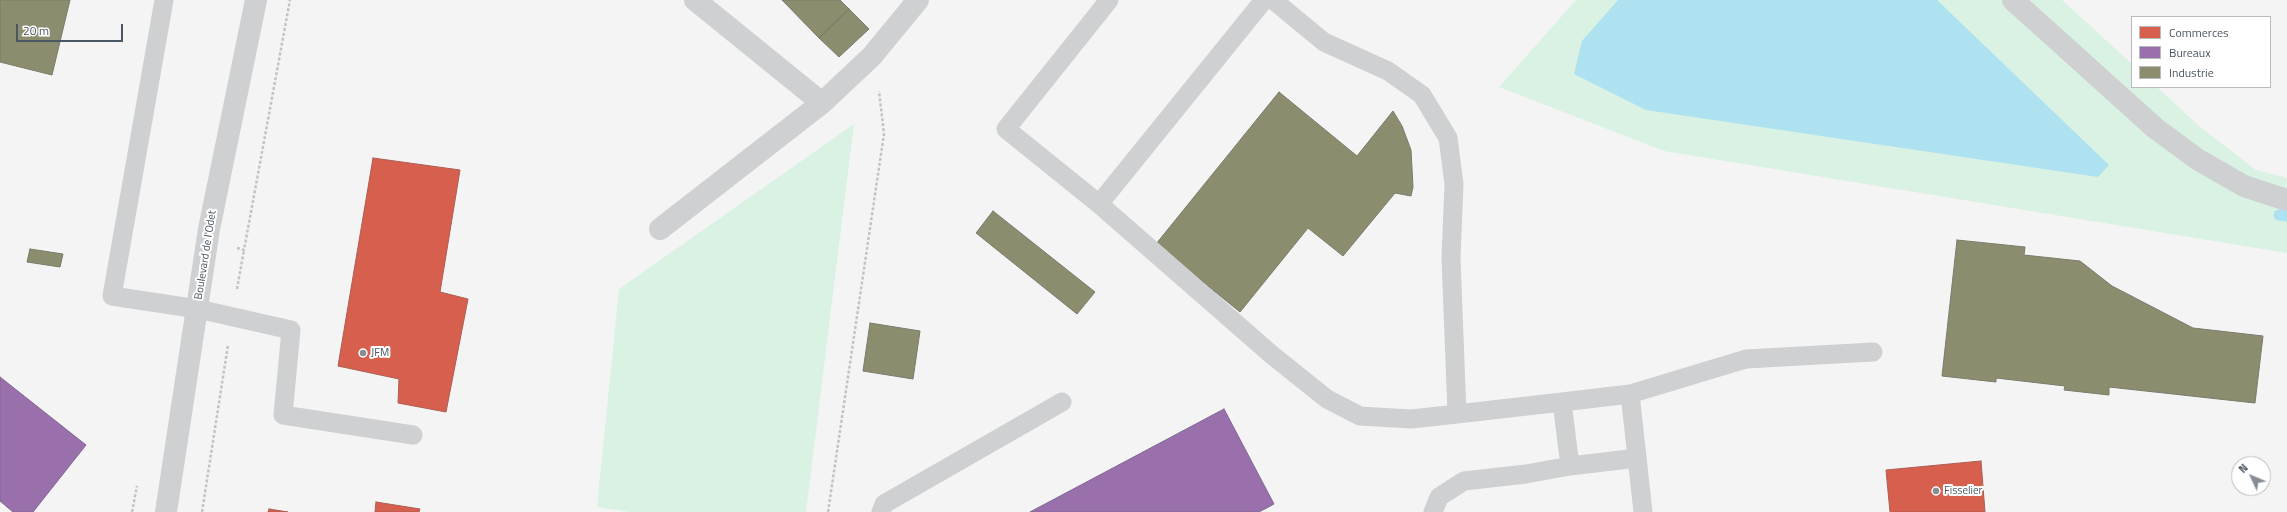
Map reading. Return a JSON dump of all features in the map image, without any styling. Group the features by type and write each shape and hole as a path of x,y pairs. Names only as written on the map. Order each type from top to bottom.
{"street":[{"name":"Boulevard de l'Odet","path":"166,512 198,310 209,229 256,0"},
{"path":"695,0 822,103"},
{"path":"2013,0 2155,128 2197,159 2244,186 2287,200"},
{"path":"660,229 822,103 872,56 910,2"}],"lane":[{"path":"164,0 112,296 198,310 291,330 283,415 413,435"},
{"path":"1109,0 1006,129 1099,204 1272,355 1327,399 1360,416 1411,419 1630,394 1746,359 1872,352"},
{"path":"1099,204 1264,0"},
{"path":"1273,0 1324,42 1388,71 1422,95 1448,138 1454,184 1451,258 1457,414"},
{"path":"1630,394 1643,512"},
{"path":"881,512 884,504 1062,402"},
{"path":"1562,402 1570,466"},
{"path":"1433,512 1438,497 1464,481 1526,474 1570,466 1637,458"}],"path":[{"path":"828,512 884,134 881,105 872,56"},
{"path":"202,512 244,250"}],"green space":[{"path":"1576,0 2062,0 2131,63 2131,88 2158,88 2199,126 2256,170 2287,178 2287,253 1664,151 1499,87"},
{"path":"854,124 806,512 630,512 597,507 619,289"}],"water":[{"path":"1618,0 1937,0 2109,165 2098,177 1646,110 1574,74 1582,41"}],"building: Commerces":[{"path":"373,158 460,170 440,292 468,299 446,412 398,403 399,379 338,366"},
{"name":"Fisselier","path":"1981,461 1985,512 1890,512 1886,470"},
{"path":"376,502 420,509 419,512 375,512"},
{"path":"269,509 288,512 268,512"}],"building: Bureaux":[{"path":"0,377 86,445 33,512 13,512 0,501"},
{"path":"1224,409 1274,504 1259,512 1030,512"}],"building: Industrie":[{"path":"0,0 70,0 52,75 0,62"},
{"path":"782,0 840,0 849,9 819,38"},
{"path":"849,9 869,29 839,57 819,38"},
{"path":"1279,92 1357,156 1393,111 1402,126 1411,150 1413,187 1411,196 1395,193 1343,256 1308,228 1240,312 1156,244"},
{"path":"993,211 1095,292 1077,314 976,233"},
{"path":"1957,240 2025,247 2024,255 2080,261 2112,286 2193,328 2263,336 2255,403 2109,387 2109,395 2064,390 2065,386 1996,378 1996,382 1942,376"},
{"path":"30,249 63,254 60,267 27,262"},
{"path":"870,323 920,331 913,379 863,371"}],"waterway":[{"path":"2279,215 2287,216"}],"place":[{"name":"JFM","path":"363,353"},
{"name":"Fisselier","path":"1936,491"}]}
